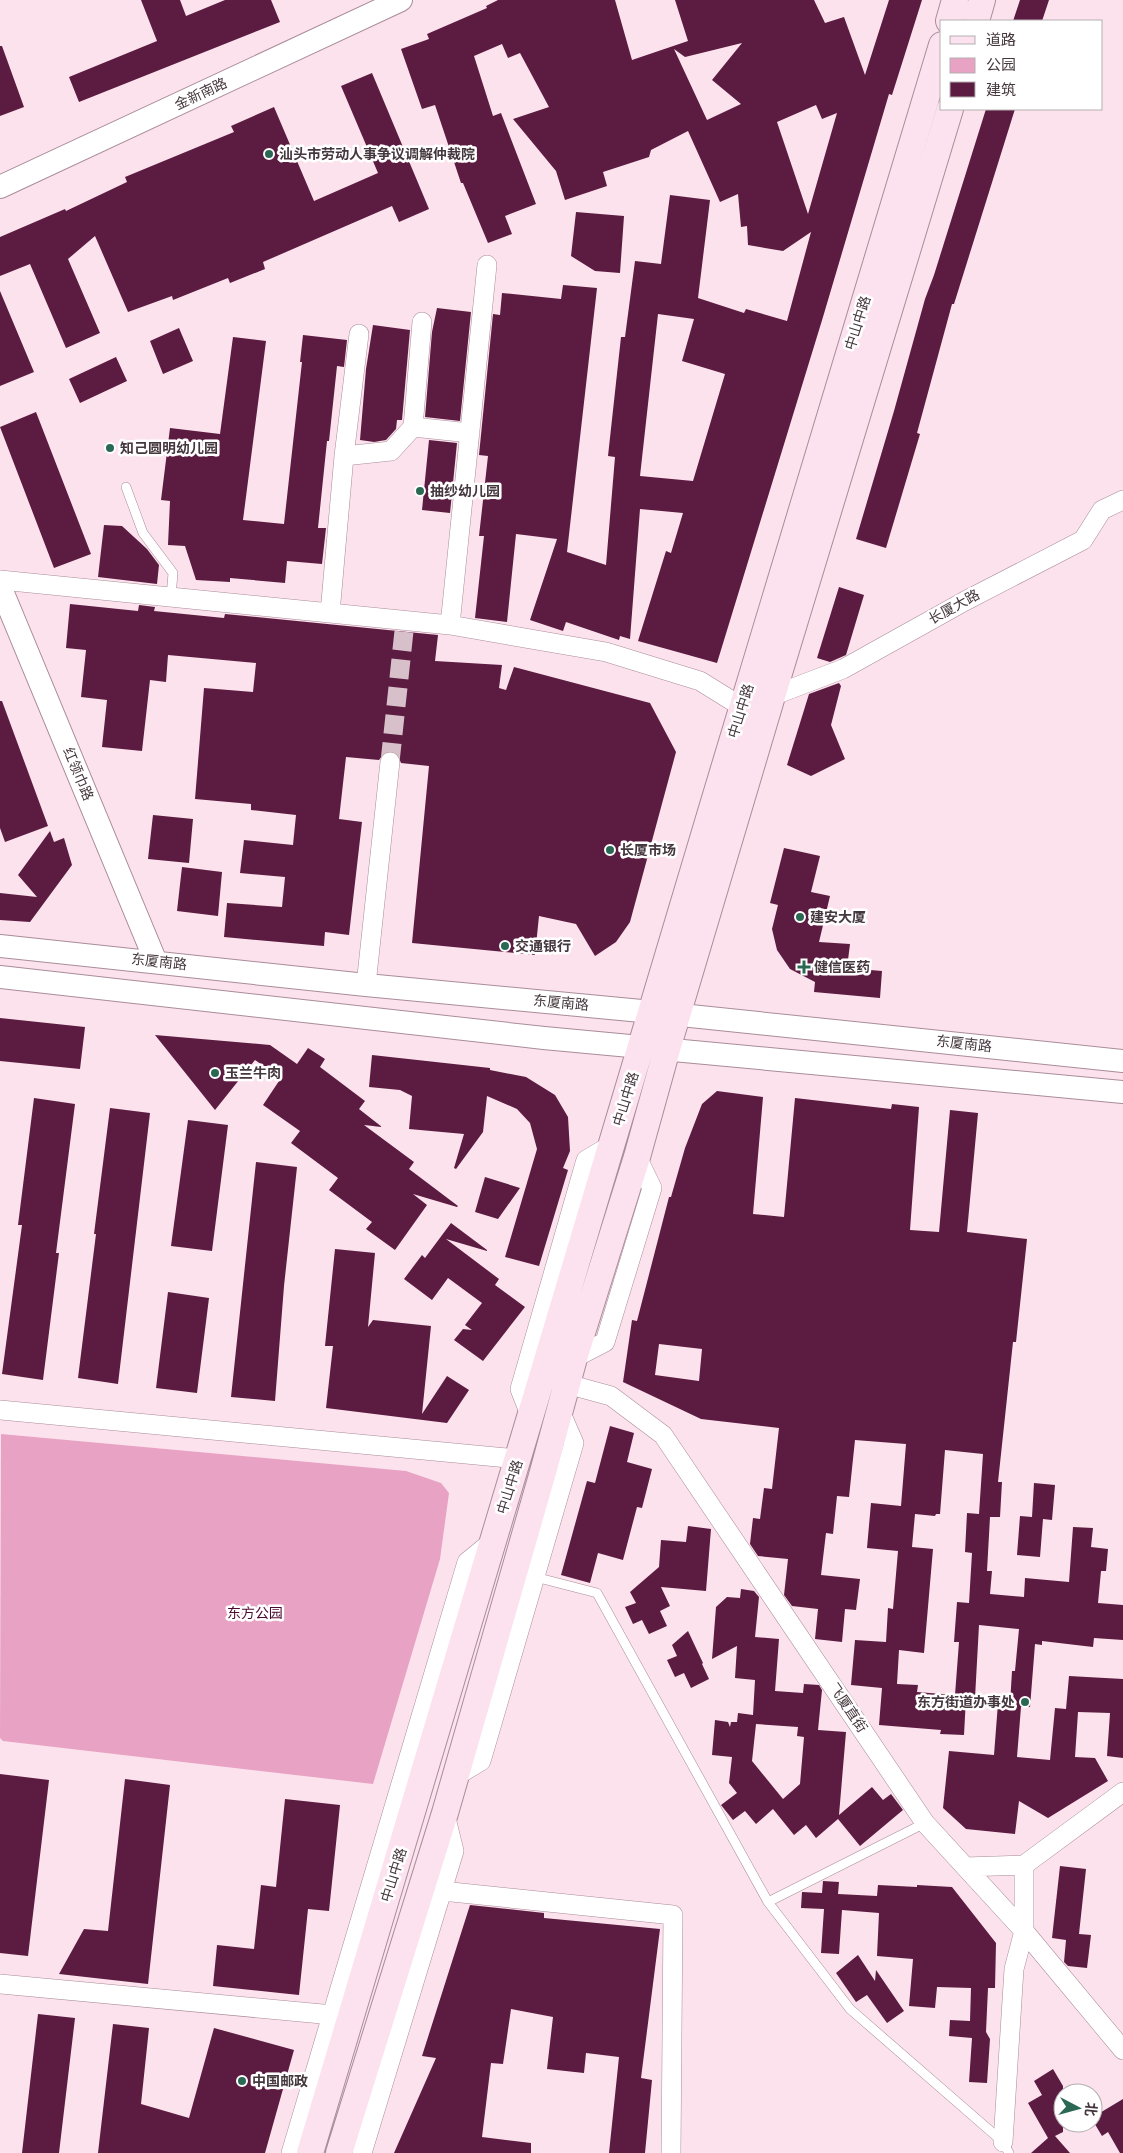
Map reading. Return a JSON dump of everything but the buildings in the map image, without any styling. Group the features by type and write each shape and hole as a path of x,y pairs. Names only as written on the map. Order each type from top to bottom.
{"main road":[{"path":"949,20 955,0"},
{"path":"976,20 982,0"},
{"name":"中山中路","path":"310,2153 940,52"},
{"name":"中山中路","path":"339,2153 445,1813 574,1358 638,1157 772,696 950,110"}],"street":[{"name":"金新南路","path":"0,187 374,6 401,0"},
{"path":"450,625 487,265"},
{"path":"344,456 391,451 412,427 422,322"},
{"path":"330,613 344,456 358,334"},
{"path":"412,427 470,433"},
{"name":"长厦大路","path":"772,696 843,669 965,600 1083,540 1102,510 1123,500"},
{"path":"0,580 330,613 405,626 450,625 606,652 700,681 742,707"},
{"name":"红领巾路","path":"0,586 5,611 156,962"},
{"path":"366,985 390,762"},
{"name":"东厦南路","path":"0,946 366,985 652,1012 1123,1061"},
{"path":"0,977 642,1047 1123,1092"},
{"name":"飞厦直街","path":"567,1384 611,1396 663,1435 926,1823 1024,1931 1123,2050"},
{"path":"0,1410 518,1458"},
{"path":"456,1776 481,1761 574,1443 560,1411"},
{"path":"291,2153 467,1562 494,1540"},
{"path":"399,1791 407,1830"},
{"path":"965,1866 1024,1865 1123,1792"},
{"path":"362,2153 454,1851 445,1813"},
{"path":"1006,2148 1014,1969 1024,1931 1024,1865"},
{"path":"442,1891 673,1914 671,2153"},
{"path":"349,1960 358,1993"},
{"path":"0,1984 332,2015"},
{"path":"377,2036 390,2060"}],"lane":[{"path":"126,487 143,533 173,573 171,597"},
{"path":"535,1577 597,1594 768,1902 850,2009 1006,2148"},
{"path":"768,1902 926,1823"}],"green space":[{"name":"东方公园","path":"1,1434 406,1471 441,1483 449,1493 440,1559 373,1784 3,1741 0,1738"}],"tunnel":[{"path":"390,762 404,631"}],"place":[{"name":"汕头市劳动人事争议调解仲裁院","path":"269,154"},
{"name":"知己圆明幼儿园","path":"110,448"},
{"name":"抽纱幼儿园","path":"420,491"},
{"name":"长厦市场","path":"610,850"},
{"name":"建安大厦","path":"800,917"},
{"name":"交通银行","path":"505,946"},
{"name":"健信医药","path":"804,967"},
{"name":"玉兰牛肉","path":"215,1073"},
{"name":"东方街道办事处","path":"1025,1702"},
{"name":"中国邮政","path":"242,2081"}]}
